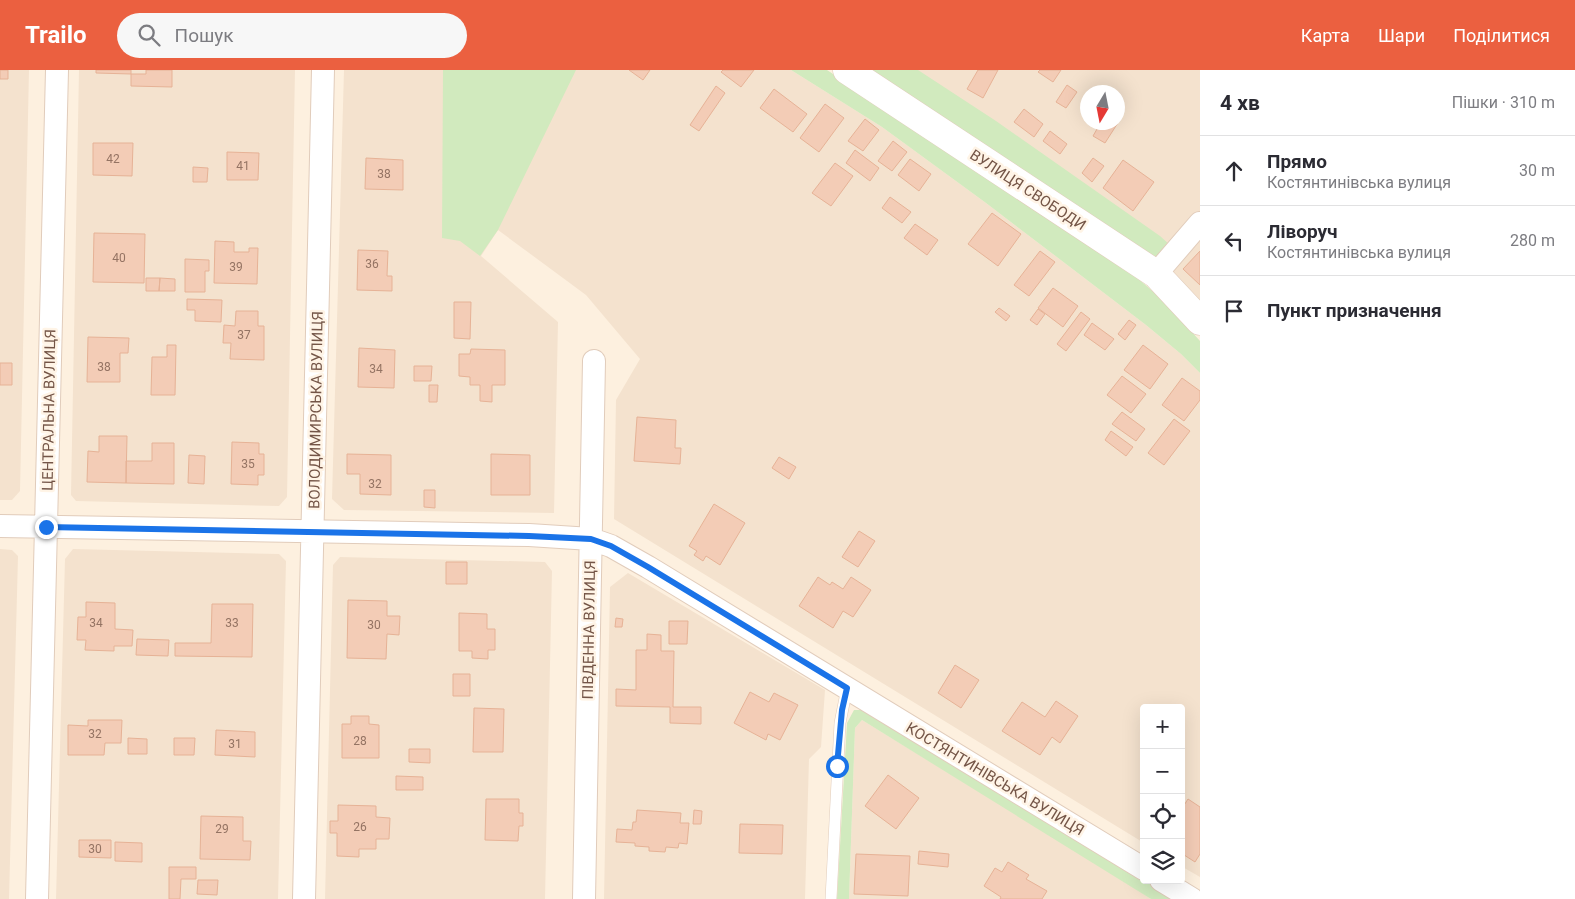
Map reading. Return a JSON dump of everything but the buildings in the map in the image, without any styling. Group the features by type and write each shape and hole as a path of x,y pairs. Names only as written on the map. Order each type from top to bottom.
{"street":[{"name":"ЦЕНТРАЛЬНА ВУЛИЦЯ","path":"37,899 57,70"},
{"name":"ВОЛОДИМИРСЬКА ВУЛИЦЯ","path":"304,899 324,70"},
{"name":"ВУЛИЦЯ СВОБОДИ","path":"847,70 1156,274 1200,321"},
{"path":"1156,274 1200,223"},
{"name":"ПІВДЕННА ВУЛИЦЯ","path":"584,899 594,361"},
{"name":"КОСТЯНТИНІВСЬКА ВУЛИЦЯ","path":"0,526 529,536 591,539 611,546 648,567 1140,867"},
{"path":"1168,884 1192,899"}],"lane":[{"path":"831,899 839,740 842,710 847,688"}],"shaded area":[{"path":"0,70 29,70 20,491 12,500 0,500"},
{"path":"79,70 295,70 287,497 279,506 76,501 71,495"},
{"path":"344,70 791,70 882,127 986,203 1146,325 1181,354 1200,373 1200,877 1185,868 1185,704 1140,704 1140,841 614,519 616,400 640,359 586,295 498,230 481,256 558,322 554,513 344,510 332,499"},
{"path":"861,70 1200,70 1200,212 1155,261"},
{"path":"1200,235 1200,309 1170,269"},
{"path":"0,549 12,550 18,556 9,899 0,899"},
{"path":"73,549 279,554 286,561 278,899 56,899 65,559"},
{"path":"340,557 545,562 552,571 545,899 325,899 333,565"},
{"path":"628,573 825,690 821,747 809,759 805,899 604,899 610,587"},
{"path":"862,720 1151,899 849,899 855,728"}],"green space":[{"path":"443,70 576,70 498,230 480,256 460,241 442,238"},
{"path":"791,70 827,70 1127,269 1164,301 1200,341 1200,373 1181,354 1146,325 986,203 882,127"},
{"path":"861,70 918,70 996,121 1160,236 1170,245 1155,261"},
{"path":"854,710 865,710 1140,878 1140,884 1150,884 1175,899 1151,899 862,720 855,728 849,899 837,899 847,723"}],"route":[{"path":"46,527 561,536 591,539 623,552 847,688 843,700 837,766"}]}
